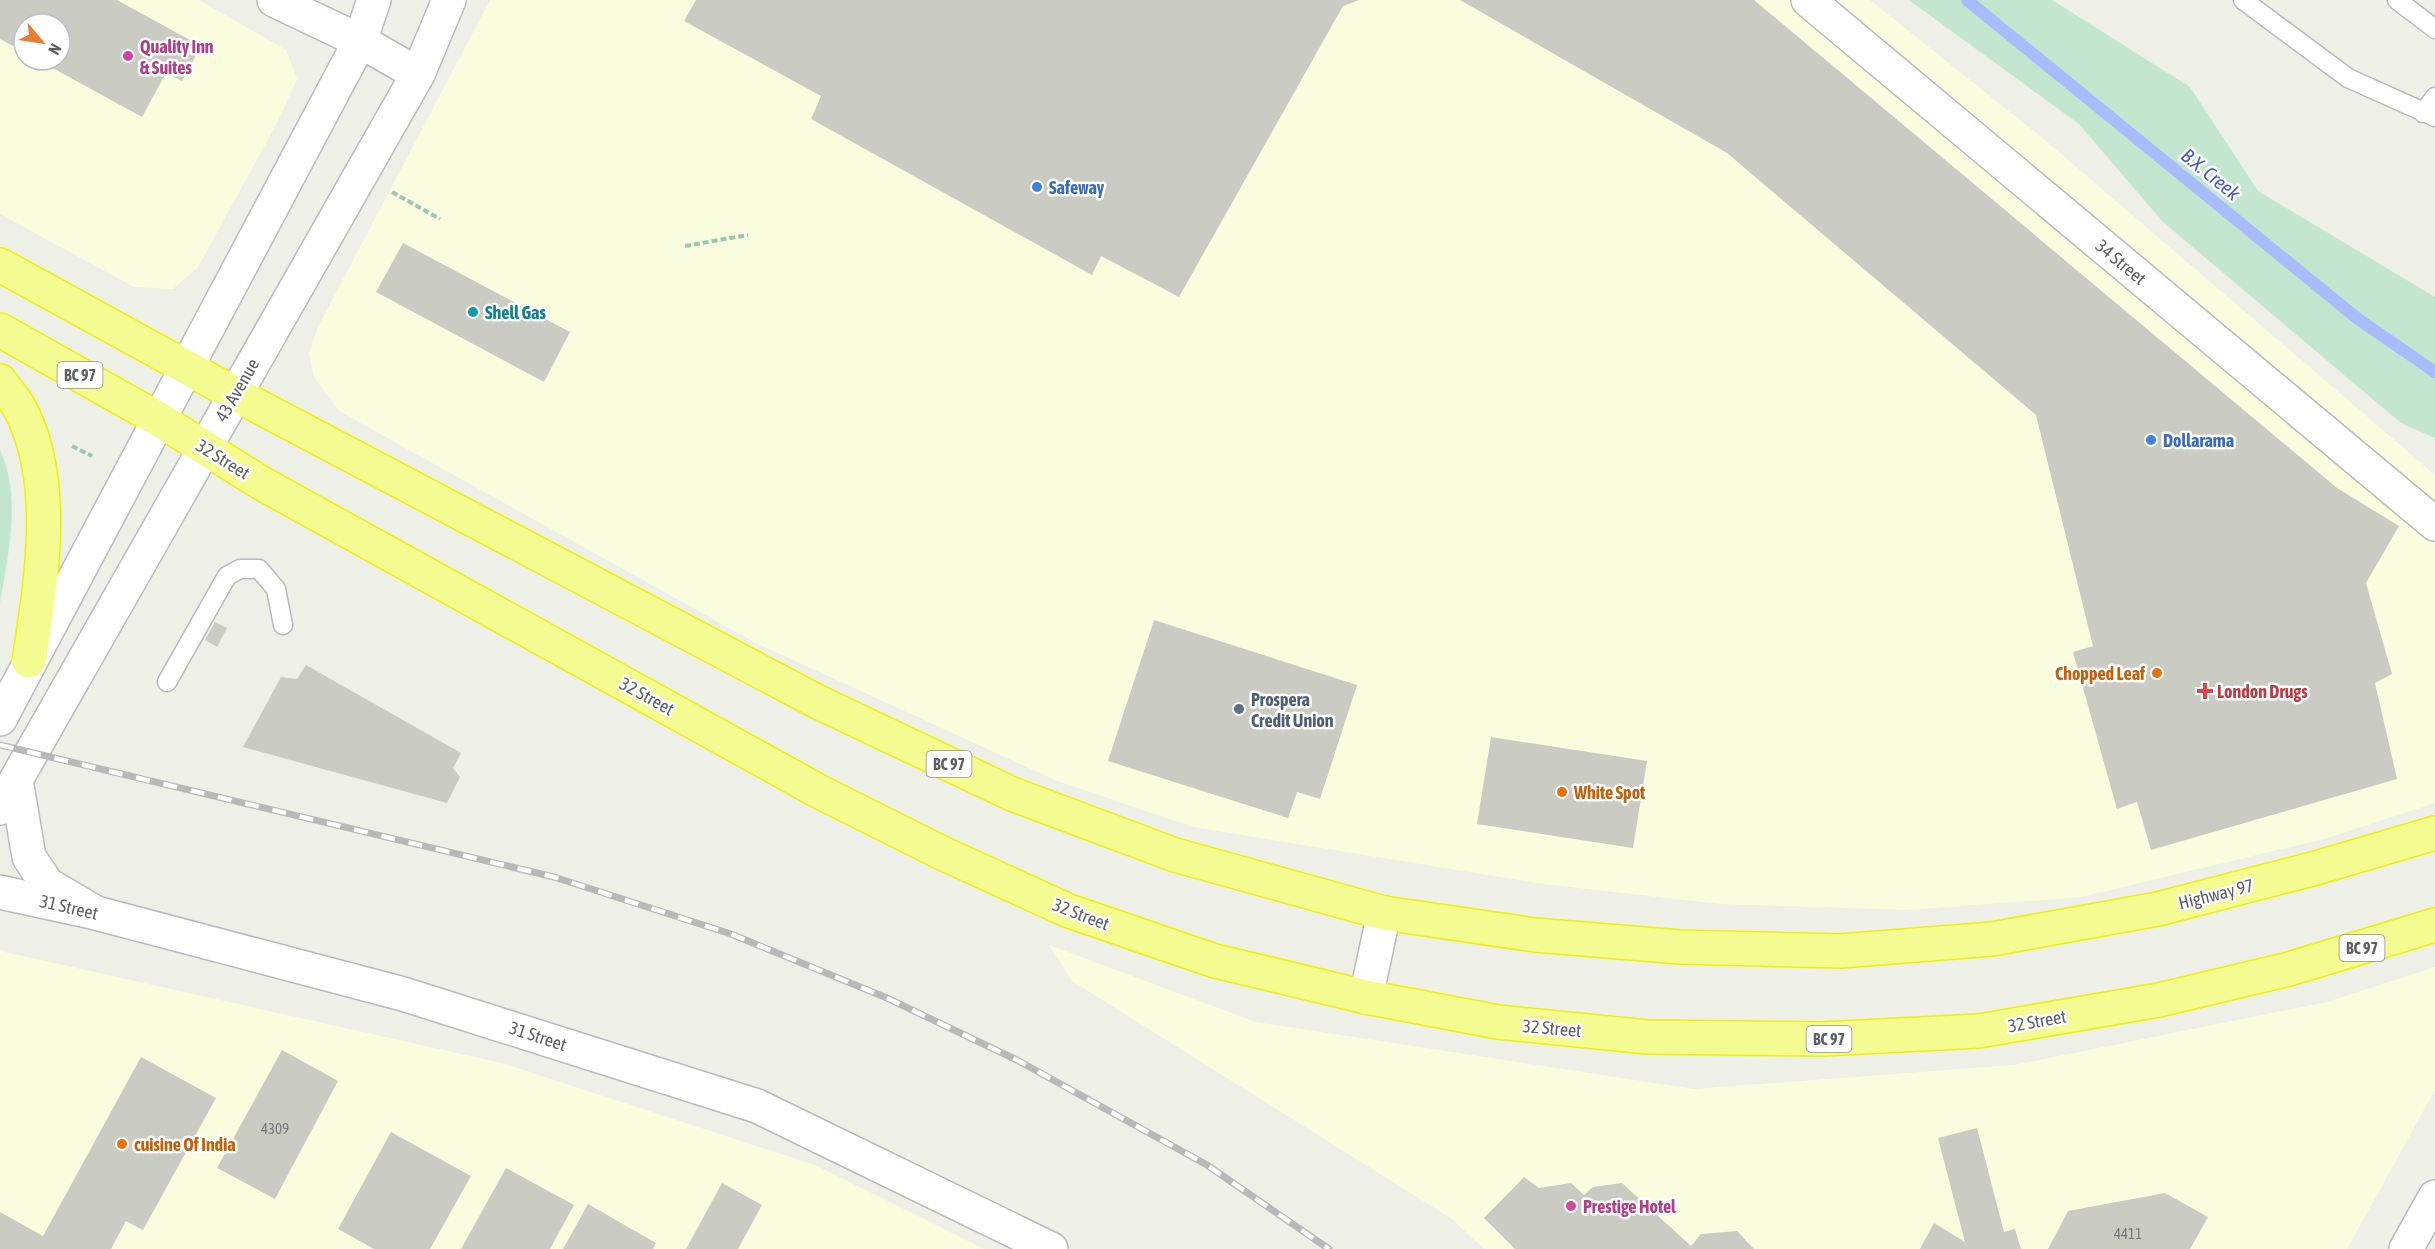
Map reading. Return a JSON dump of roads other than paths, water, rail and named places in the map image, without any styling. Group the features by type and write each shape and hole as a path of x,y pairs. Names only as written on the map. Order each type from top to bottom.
{"highway":[{"name":"BC 97","path":"0,265 235,394 818,702 1012,794 1175,855 1384,913"},
{"name":"32 Street","path":"0,330 160,420 263,484 820,792 942,853 1069,911 1215,961 1366,997 1498,1022 1625,1035 1822,1039 1979,1031 2159,1000 2289,969 2435,926"},
{"path":"0,381 19,407 36,450 44,516 42,580 29,661"},
{"name":"Highway 97","path":"1384,913 1535,935 1680,947 1841,951 1992,939 2158,909 2316,868 2435,832"}],"street":[{"path":"274,0 360,41 418,74"},
{"path":"0,719 360,41 374,0"},
{"name":"43 Avenue","path":"0,808 418,74 449,0"},
{"name":"34 Street","path":"1808,0 2435,525"},
{"path":"16,780 29,857 47,884 96,913"},
{"name":"31 Street","path":"0,892 96,913 403,994 757,1106 1051,1249"},
{"path":"1366,997 1384,913"},
{"path":"2406,1249 2435,1197"}],"lane":[{"path":"2243,0 2348,78 2429,115 2435,97"},
{"path":"2397,0 2435,29"},
{"path":"168,682 227,576 240,569 259,569 276,589 283,625"}],"waterway":[{"name":"B.X. Creek","path":"1967,0 2358,319 2435,372"}],"railway":[{"path":"0,745 554,877 731,934 887,998 1017,1060 1207,1165 1329,1249"}],"place":[{"name":"Quality Inn & Suites","path":"128,56"},
{"name":"Safeway","path":"1037,187"},
{"name":"Shell Gas","path":"473,312"},
{"name":"Dollarama","path":"2151,440"},
{"name":"Chopped Leaf","path":"2157,673"},
{"name":"London Drugs","path":"2205,691"},
{"name":"Prospera Credit Union","path":"1239,709"},
{"name":"White Spot","path":"1562,792"},
{"name":"cuisine Of India","path":"122,1144"},
{"name":"Prestige Hotel","path":"1571,1206"}]}
